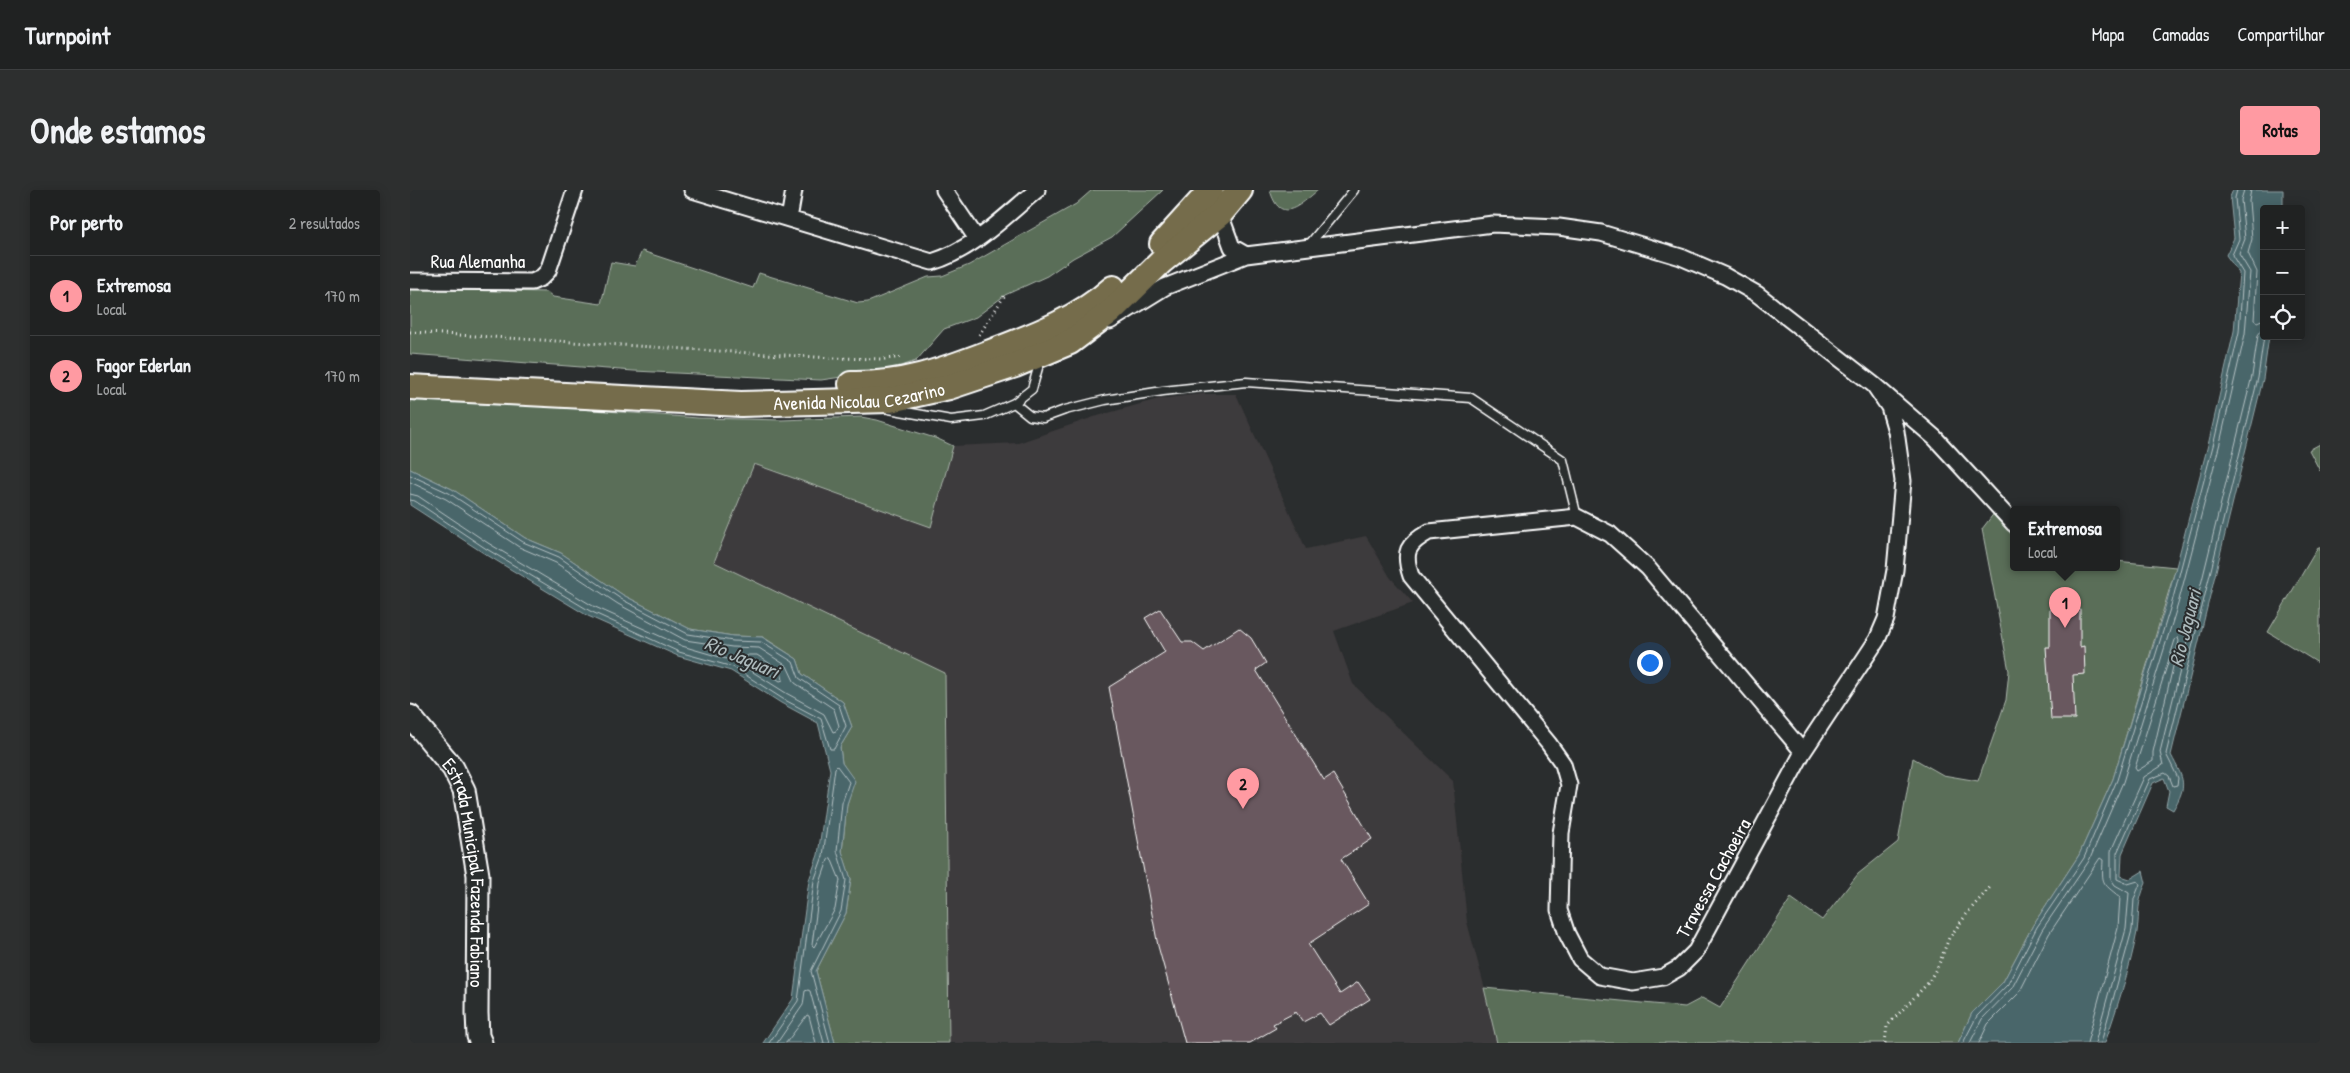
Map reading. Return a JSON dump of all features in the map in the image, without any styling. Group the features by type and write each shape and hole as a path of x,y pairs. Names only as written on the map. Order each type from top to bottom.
{"main road":[{"name":"Avenida Nicolau Cezarino","path":"410,371 753,390 803,389 847,384 880,384 928,374 1020,342 1096,303 1169,238 1212,190"},
{"name":"Avenida Nicolau Cezarino","path":"410,387 702,404 890,400 948,387 1042,354 1070,342 1110,312 1161,262 1220,214 1240,190"},
{"name":"Estrada Municipal Fazenda Fabiano","path":"410,716 453,768 464,790 478,875 477,1013 478,1036 481,1043"}],"street":[{"name":"Rua Alemanha","path":"410,281 532,282 542,278 548,271 575,190"},
{"path":"692,190 932,262 951,256 977,238 1037,190"},
{"path":"789,219 794,190"},
{"path":"944,190 977,238"},
{"path":"1220,214 1232,247 1246,255"},
{"path":"1070,342 1128,311 1165,287 1246,255 1493,224 1559,227 1601,233 1681,257 1725,276 1757,294 1874,385 1936,438 2010,519"},
{"name":"Travessa Cachoeira","path":"1577,518 1429,532 1417,539 1407,551 1406,562 1411,576 1549,744 1563,764 1568,785 1561,833 1559,910 1567,934 1580,959 1600,976 1633,982 1662,977 1680,968 1696,951 1804,752 1877,640 1886,619 1892,596 1903,481 1896,430 1889,407 1874,385"},
{"path":"1577,518 1610,534 1648,568 1804,752"}],"lane":[{"path":"1306,247 1354,190"},
{"path":"843,401 951,420 984,416 1014,403 1032,389 1042,354"},
{"path":"1014,403 1030,416 1043,418 1065,410 1106,400 1163,391 1246,382 1471,398 1563,460 1577,518"}],"path":[{"path":"970,338 979,335 1005,295"},
{"path":"410,332 832,358 885,359 914,356"},
{"path":"1885,1043 1887,1026 1928,983 1939,964 1950,938 1992,885"}],"shaded area":[{"path":"1200,394 1236,394 1306,549 1366,536 1390,577 1413,603 1334,631 1353,684 1453,781 1467,922 1495,1026 1497,1043 949,1043 945,673 714,562 754,464 931,527 953,446 1018,443 1094,417 1158,399"}],"green space":[{"path":"1092,190 1163,190 1112,237 1073,258 1047,276 1005,295 976,317 944,329 916,361 890,370 821,380 634,371 410,354 410,289 547,292 553,297 601,304 611,262 635,266 642,251 753,288 759,273 858,303 868,302 928,277 942,276 969,265 1076,204"},
{"path":"1270,190 1318,190 1298,206 1285,210 1274,201"},
{"path":"410,396 698,418 782,420 861,417 877,420 938,439 953,446 931,527 754,464 714,562 945,673 949,1043 835,1043 816,971 846,913 851,879 842,852 847,804 854,781 842,763 840,747 852,727 843,702 802,674 797,659 763,637 733,636 690,629 623,595 561,553 525,538 452,489 410,469"},
{"path":"2320,444 2320,471 2309,450"},
{"path":"1995,512 2010,533 2010,571 2120,571 2120,561 2176,567 2113,779 2079,855 2033,925 2003,982 1972,1013 1958,1043 1497,1043 1484,988 1685,1007 1702,998 1720,1008 1791,898 1822,920 1858,874 1898,842 1913,758 1943,775 1978,781 2006,700 2009,671 1982,529"},
{"path":"2318,547 2320,548 2320,660 2318,663 2268,632"}],"water":[{"name":"Rio Jaguari","path":"2233,190 2283,190 2283,205 2260,205 2260,340 2268,340 2263,379 2171,755 2183,782 2181,794 2173,810 2166,806 2169,791 2164,778 2153,783 2122,854 2121,876 2130,879 2143,871 2146,883 2140,903 2134,946 2119,1002 2105,1043 1958,1043 1972,1013 2003,982 2033,925 2079,855 2113,779 2167,601 2209,441 2234,331 2239,273 2226,255 2234,238 2230,197"},
{"name":"Rio Jaguari","path":"410,469 452,489 525,538 561,553 623,595 690,629 733,636 762,637 797,659 802,674 843,702 852,727 840,747 842,763 855,781 847,804 842,851 851,879 846,913 816,971 835,1043 763,1043 793,999 809,880 818,855 830,770 818,723 781,703 731,671 678,656 588,616 482,552 410,505"}],"building":[{"path":"1160,609 1182,642 1192,642 1204,651 1239,628 1251,638 1266,663 1256,670 1324,780 1333,774 1372,839 1341,859 1369,904 1308,944 1340,994 1358,982 1370,999 1329,1025 1320,1013 1303,1022 1296,1012 1273,1024 1276,1028 1250,1043 1185,1043 1158,946 1109,687 1165,652 1145,618"},
{"path":"2050,609 2080,609 2080,647 2084,646 2085,674 2073,675 2075,719 2051,719 2046,647 2050,647"}],"place":[{"name":"Extremosa","path":"2065,628"},
{"name":"Fagor Ederlan","path":"1243,809"}]}
